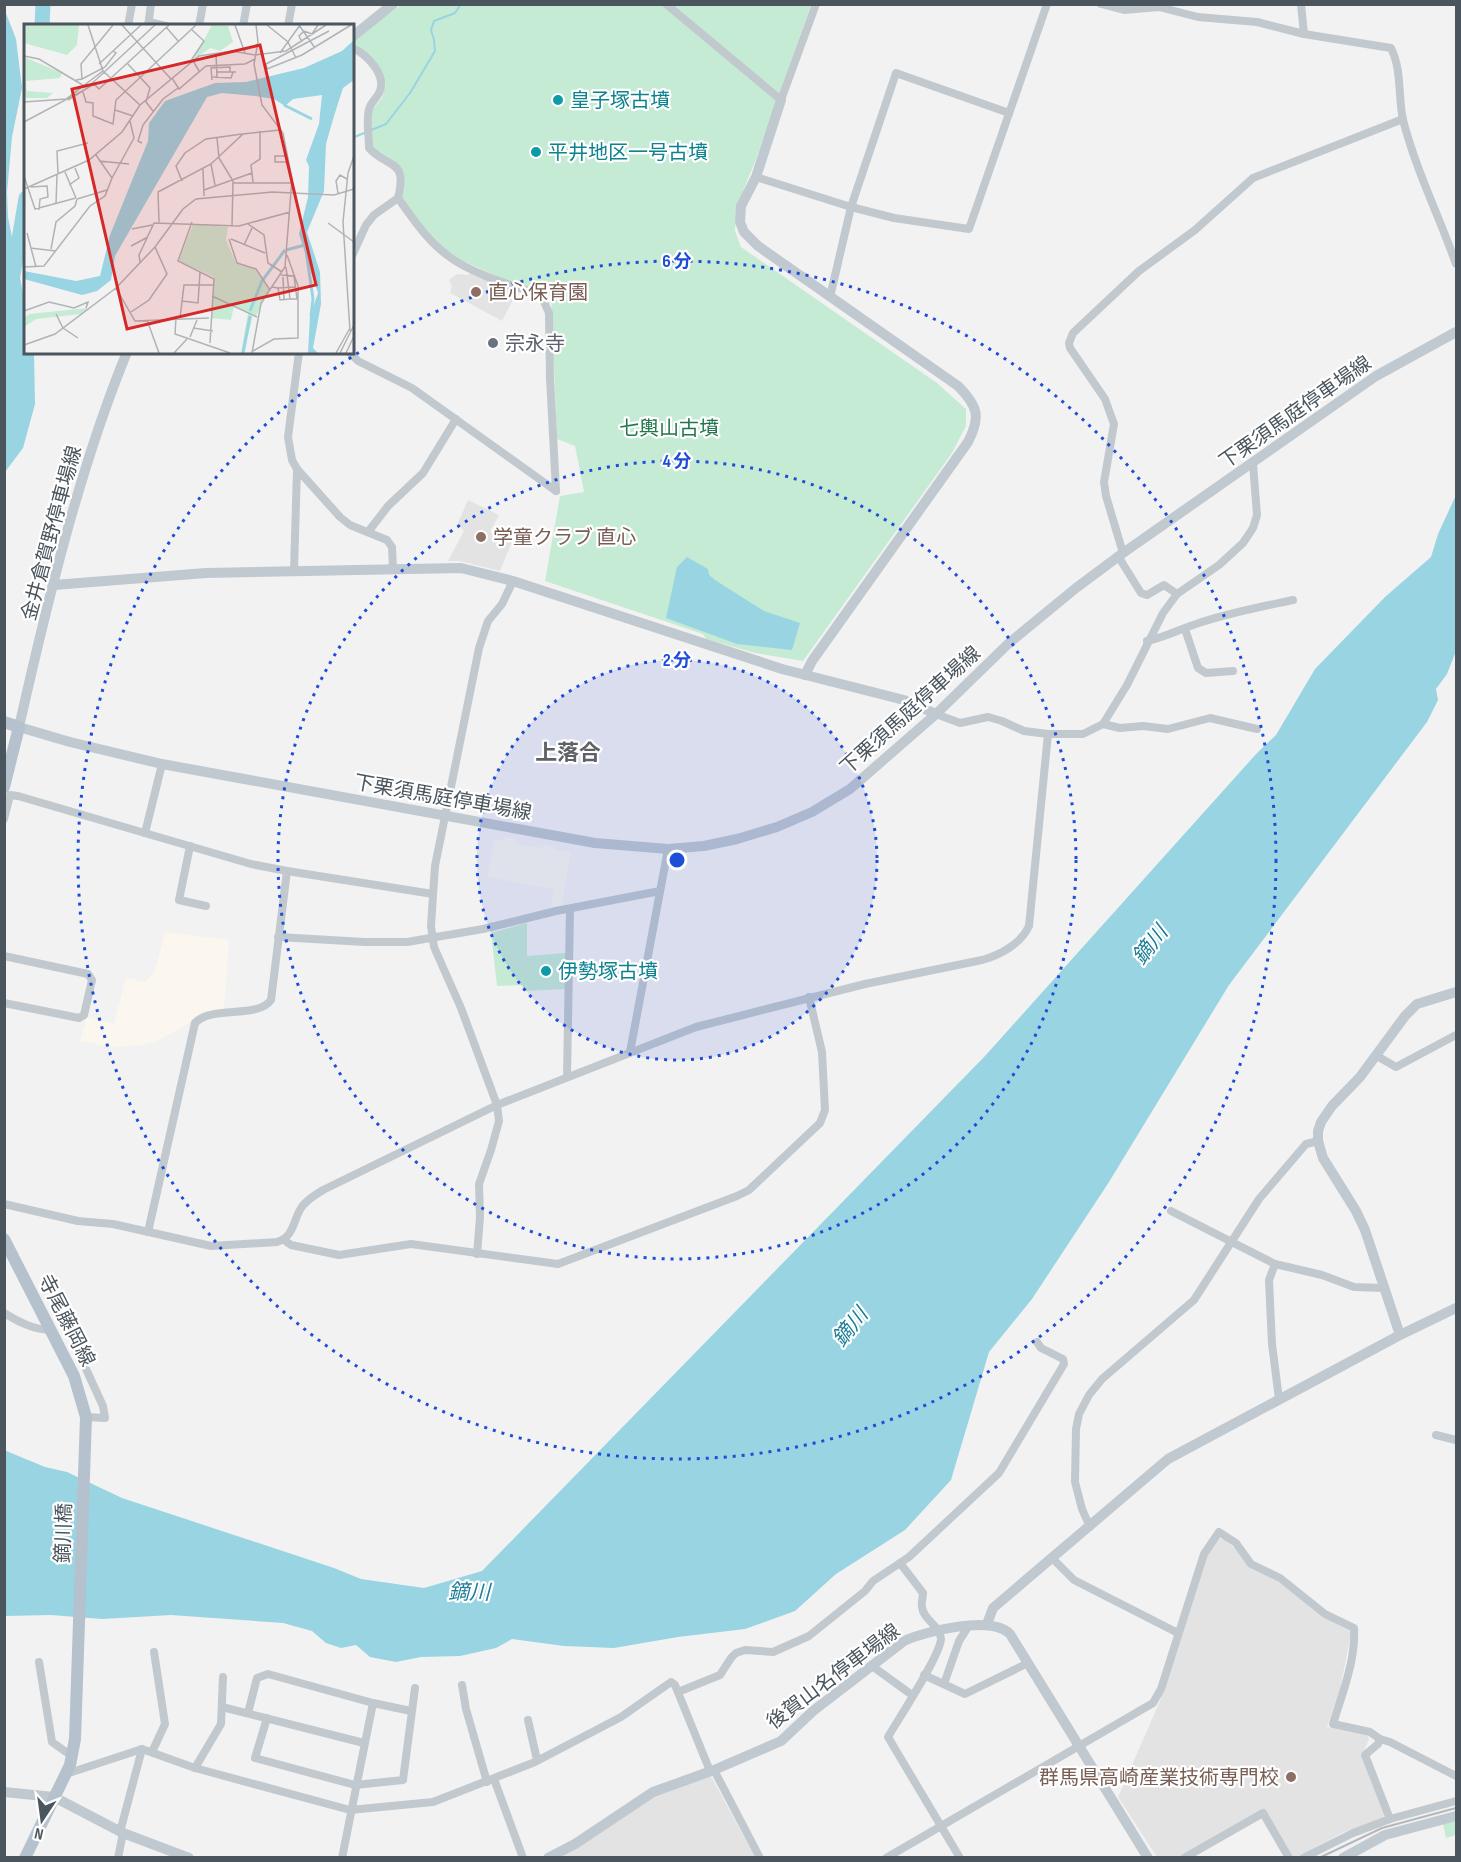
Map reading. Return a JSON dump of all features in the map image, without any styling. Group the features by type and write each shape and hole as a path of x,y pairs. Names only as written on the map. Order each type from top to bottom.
{"main road":[{"path":"354,35 393,4"},
{"path":"781,100 756,177 741,206 740,222 744,232 758,246 958,386 971,399 977,414 975,428 968,442 812,661 805,675"},
{"name":"下栗須馬庭停車場線","path":"19,727 162,764 595,843 668,849 737,840 777,827 812,812 850,789 936,714 1041,615 1120,554 1253,464 1376,376 1456,332"},
{"name":"金井倉賀野停車場線","path":"19,727 80,489 110,394 126,354"},
{"path":"54,585 206,573 461,568 513,581 671,634 805,675 904,700 936,714"},
{"path":"4,787 19,727 5,722"},
{"path":"1400,1335 1356,1211 1323,1158 1318,1140 1321,1122 1332,1106 1360,1077 1405,1016 1417,1004 1456,992"},
{"name":"寺尾藤岡線","path":"4,1239 74,1376 85,1419"},
{"path":"1148,1857 1080,1744 1005,1629 987,1624 993,1608 1168,1459 1400,1335 1456,1308"},
{"name":"鏑川橋","path":"73,1753 77,1725 85,1419"},
{"name":"後賀山名停車場線","path":"548,1857 575,1844 653,1792 712,1771 781,1741 813,1711 904,1641 938,1630 987,1624"},
{"path":"25,1857 73,1753"},
{"path":"4,1792 54,1797 122,1833 189,1857"},
{"path":"1343,1857 1360,1854 1385,1835 1456,1816"}],"street":[{"path":"128,24 132,4"},
{"path":"149,24 151,4"},
{"path":"199,24 203,4"},
{"path":"243,24 247,4"},
{"path":"288,24 292,4"},
{"path":"666,4 781,100 816,4"},
{"path":"756,177 894,218 969,229 1047,4"},
{"path":"1101,4 1124,10 1159,7 1198,17 1257,22 1304,34 1391,48 1395,57 1403,119 1425,187 1456,264"},
{"path":"1301,4 1304,34"},
{"path":"352,354 358,361 412,388 556,491 549,378 549,313 541,295 474,269 448,256 427,236 398,198 401,177 398,168 369,148 368,112 382,84 379,74 367,57 354,49"},
{"path":"830,297 851,207 896,73 1009,113"},
{"path":"1177,594 1164,585 1147,595 1141,593 1120,554 1104,482 1114,424 1105,399 1070,348 1069,343 1073,333 1139,271 1195,230 1253,178 1403,119"},
{"path":"354,251 366,225 374,215 398,198"},
{"path":"299,354 288,437 292,460 297,469 340,517 350,525 387,540 392,547 393,569"},
{"path":"368,532 388,506 423,473 456,419"},
{"path":"936,714 960,723 988,717 1024,731 1048,734 1083,734 1103,724 1127,685 1147,641 1177,594 1219,565 1243,543 1253,528 1257,514 1253,464"},
{"path":"294,571 297,469"},
{"path":"477,1254 480,1217 479,1184 496,1131 497,1105 465,1017 437,955 432,937 433,894 435,866 444,814 478,648 488,621 502,604 513,581"},
{"path":"1147,641 1243,610 1293,600"},
{"path":"1185,629 1198,668 1206,673 1233,671"},
{"path":"1103,724 1120,728 1143,726 1168,729 1210,718 1257,729"},
{"path":"4,1204 78,1221 113,1224 211,1246 284,1240 293,1228 300,1209 309,1199 323,1190 497,1105 567,1077 696,1027 809,997 982,960 1000,954 1024,935 1029,926 1048,734"},
{"path":"145,832 162,764"},
{"path":"4,819 10,795 251,864 433,894"},
{"path":"190,846 179,900 206,906"},
{"path":"630,1052 668,849"},
{"path":"148,1232 195,1023 205,1016 263,1007 269,1004 272,996 286,871"},
{"path":"278,937 402,942 483,929 660,891"},
{"path":"567,1077 570,909"},
{"path":"4,956 88,974 92,980 84,1015 79,1018 4,1003"},
{"path":"284,1240 291,1245 339,1255 411,1245 564,1263 731,1199 749,1190 820,1123 823,1117 825,1110 822,1052 809,997"},
{"path":"1377,1056 1395,1067 1456,1035"},
{"path":"1090,1527 1082,1509 1076,1482 1076,1429 1079,1414 1089,1395 1102,1379 1194,1300 1259,1199 1306,1144 1318,1140"},
{"path":"1172,1211 1275,1264 1322,1275 1354,1287 1384,1288"},
{"path":"1275,1264 1269,1280 1272,1344 1279,1399"},
{"path":"4,1313 24,1325 51,1330"},
{"path":"678,1692 720,1675 736,1653 745,1650 773,1652 809,1636 866,1591 873,1581 900,1563 999,1473 1064,1364 1063,1359 1041,1348 1037,1342"},
{"path":"85,1419 105,1418 103,1406 86,1370"},
{"path":"1436,1436 1456,1440"},
{"path":"886,1857 1153,1703 1161,1689 1204,1554 1219,1532 1236,1543 1251,1564 1280,1578 1324,1614 1354,1628 1355,1641 1333,1724 1370,1732 1456,1776"},
{"path":"1052,1558 1074,1580 1178,1634"},
{"path":"900,1563 923,1593 924,1613 938,1630 941,1638 936,1655 888,1737 960,1857"},
{"path":"944,1684 959,1641 968,1626"},
{"path":"152,1752 165,1724 154,1652"},
{"path":"39,1662 52,1742 66,1752 73,1753"},
{"path":"924,1675 965,1694 1028,1663"},
{"path":"872,1666 912,1695"},
{"path":"248,1713 256,1678 268,1674 411,1711"},
{"path":"195,1768 221,1724 223,1677"},
{"path":"64,1775 142,1749 195,1768 350,1810 433,1802 537,1760 621,1717 670,1683 675,1684 712,1771 760,1857"},
{"path":"462,1685 466,1709 490,1780 523,1857"},
{"path":"267,1718 255,1758 356,1785 403,1780 415,1688"},
{"path":"342,1857 373,1703"},
{"path":"222,1707 364,1743"},
{"path":"528,1720 537,1760"},
{"path":"1380,1739 1378,1744 1365,1755 1390,1819"},
{"path":"118,1857 142,1749"},
{"path":"1303,1857 1353,1833 1390,1819 1456,1801"},
{"path":"1184,1857 1263,1813 1289,1857"}],"shaded area":[{"path":"472,271 518,290 502,321 450,293 452,286 449,280 457,274 468,275"},
{"name":"学童クラブ 直心","path":"468,500 499,515 490,532 512,542 500,571 460,561 448,561 464,531 458,523"},
{"path":"504,837 516,839 516,844 543,848 544,845 555,847 555,850 571,852 561,908 551,910 554,889 487,877 494,839 503,841"},
{"path":"165,932 229,940 224,1009 201,1012 186,1025 159,1040 140,1045 112,1047 80,1041 87,1017 114,1024 126,978 145,982 153,974"},
{"path":"1219,1539 1223,1539 1325,1618 1349,1630 1351,1634 1340,1689 1327,1727 1368,1736 1369,1739 1363,1753 1384,1815 1383,1818 1342,1833 1297,1857 1292,1857 1264,1809 1178,1857 1157,1857 1118,1797 1160,1701 1206,1557"},
{"path":"708,1776 712,1778 755,1857 559,1858 650,1798"}],"green space":[{"name":"七輿山古墳","path":"401,5 811,5 755,162 736,208 735,231 741,247 937,383 966,409 966,426 952,453 803,661 755,653 706,639 703,634 545,581 560,496 584,492 575,446 557,439 551,296 514,284 448,254 428,235 401,199 404,189 402,173 393,162 371,147 370,113 382,98 386,84 376,63 354,47 354,39"},
{"path":"527,923 527,956 566,953 565,989 523,991 523,985 497,986 491,933"},
{"path":"1456,1819 1456,1835 1446,1838 1443,1823"}],"water":[{"path":"4,8 16,39 22,88 12,137 7,192 8,217 24,298 24,354 34,354 35,404 23,448 5,472"},
{"name":"鏑川","path":"1456,495 1456,651 1447,674 1436,689 1438,700 1427,722 1229,985 1109,1182 1032,1299 989,1352 951,1480 905,1530 836,1574 795,1611 745,1629 614,1648 564,1646 512,1639 496,1648 460,1656 421,1657 396,1662 370,1657 356,1645 341,1648 326,1643 312,1631 283,1623 171,1615 102,1619 51,1615 5,1616 4,1450 45,1467 67,1472 122,1498 361,1579 424,1588 482,1571 985,1056 1257,753 1276,735 1315,669 1385,597 1431,557 1438,534"},
{"path":"687,557 708,569 709,575 715,580 764,611 800,623 792,650 737,644 666,618 677,567"}],"waterway":[{"path":"42,24 43,4"},
{"path":"354,137 386,124 410,93 435,51 431,30 434,21 455,13 461,4"},
{"path":"13,275 24,210"}],"railway":[{"path":"1319,1858 1382,1828 1456,1808"}],"place":[{"name":"皇子塚古墳","path":"558,100"},
{"name":"平井地区一号古墳","path":"536,152"},
{"name":"直心保育園","path":"476,292"},
{"name":"宗永寺","path":"493,343"},
{"name":"学童クラブ 直心","path":"481,537"},
{"name":"伊勢塚古墳","path":"546,971"},
{"name":"群馬県高崎産業技術専門校","path":"1291,1777"}],"district":[{"name":"上落合","path":"568,752"}]}
